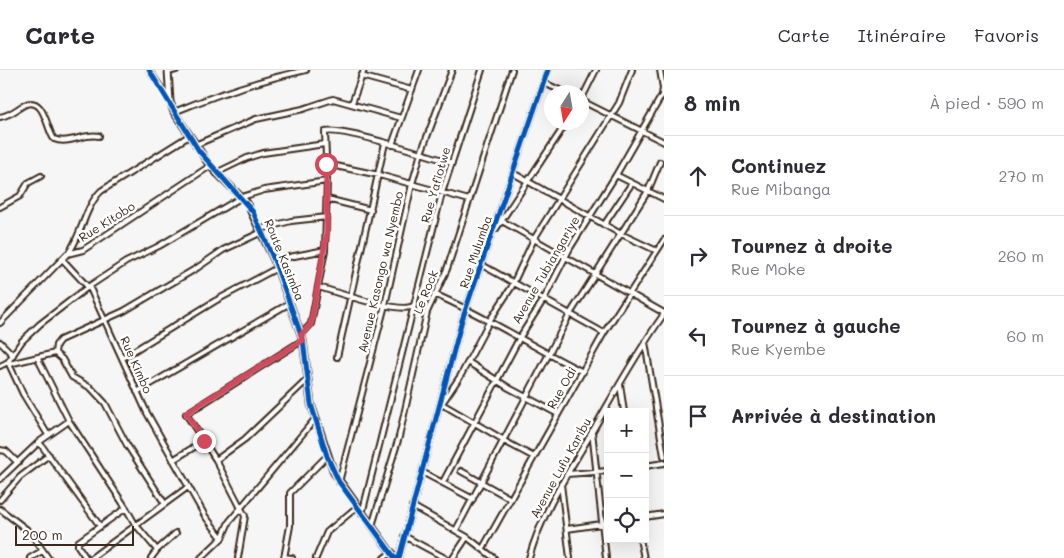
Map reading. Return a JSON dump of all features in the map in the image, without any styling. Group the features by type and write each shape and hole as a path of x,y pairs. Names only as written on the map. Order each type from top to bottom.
{"street":[{"name":"Route Kasimba","path":"149,70 195,146 216,173 242,197 253,212 274,260 302,338 315,419 327,456 339,482 397,558"},
{"path":"168,71 176,70"},
{"path":"174,112 216,95 270,78 306,70"},
{"path":"352,103 364,70"},
{"path":"392,145 419,70"},
{"name":"Avenue Kasongo wa Nyembo","path":"339,482 385,305 412,184 421,153 452,70"},
{"name":"Rue Yafiotwe","path":"362,514 442,193 482,70"},
{"name":"Le Rock","path":"372,526 399,437 426,319 434,294 447,269 512,70"},
{"name":"Rue Mulumba","path":"397,558 442,405 467,308 548,70"},
{"path":"589,85 596,70"},
{"path":"534,457 442,405 490,320 514,282 534,238 612,116 630,82 632,70"},
{"name":"Avenue Tubiangariye","path":"443,482 520,337 544,299 565,257 589,215 642,132 663,92 660,70"},
{"name":"Route Kasimba","path":"168,71 170,102"},
{"path":"361,76 412,90"},
{"path":"544,83 548,85"},
{"path":"195,146 270,115 303,109 333,99 401,118"},
{"path":"0,117 18,111 26,104 32,104 43,112 54,139 63,142 85,136 99,136"},
{"path":"589,104 664,142"},
{"path":"494,232 561,130"},
{"path":"238,558 246,518 216,460 186,414 302,338 311,324 325,250 327,181 325,134 327,131 334,132 385,143 452,163"},
{"path":"67,254 74,245 93,200 101,191 189,136"},
{"path":"337,357 349,296 372,210 385,143"},
{"path":"216,173 247,158 263,153 325,144"},
{"path":"456,530 570,314 597,274 619,233 648,191 660,162"},
{"path":"326,164 379,175 469,200"},
{"name":"Rue Kitobo","path":"0,323 67,254 83,250 210,166"},
{"path":"513,173 604,225 657,251"},
{"path":"616,175 664,199"},
{"path":"0,207 20,196 28,183 41,176"},
{"path":"9,363 30,332 88,286 126,262 160,246 242,197 264,190 327,181"},
{"path":"604,225 632,183"},
{"path":"327,199 372,210"},
{"path":"55,353 57,343 106,320 197,268 223,250 262,231 291,221 327,217"},
{"path":"502,221 664,314"},
{"name":"Rue Odi","path":"482,548 604,333 631,294 664,240"},
{"path":"274,260 325,250"},
{"name":"Rue Kimbo","path":"62,259 88,286 106,320 137,392 173,460 204,516 222,538"},
{"path":"482,265 604,333"},
{"path":"122,358 215,301 276,268"},
{"path":"319,287 385,305 408,308 413,306"},
{"path":"434,294 490,320 549,356 583,372"},
{"path":"137,392 290,303"},
{"name":"Avenue Lufu Karibu","path":"529,558 537,532 561,484 620,383 664,314"},
{"path":"0,342 13,355"},
{"path":"645,342 664,456"},
{"path":"0,366 38,359 55,353"},
{"path":"55,353 62,359 72,377 91,388 105,403 127,445 165,504"},
{"path":"38,359 69,421 126,508 134,524 157,550"},
{"path":"468,362 558,414"},
{"path":"9,363 23,394 48,435"},
{"path":"216,460 245,439 308,379"},
{"path":"620,383 623,408"},
{"path":"201,558 222,538 229,522 315,419"},
{"path":"0,479 38,442 69,421"},
{"path":"592,431 606,558"},
{"path":"173,460 204,441"},
{"path":"38,442 100,526"},
{"path":"0,450 6,451 17,462"},
{"path":"0,500 20,477 49,455"},
{"path":"292,558 284,557 291,521 290,493 327,456"},
{"path":"649,465 664,463"},
{"path":"461,471 511,499"},
{"path":"567,474 604,471"},
{"path":"422,472 473,499"},
{"path":"561,484 570,558"},
{"path":"91,558 134,524 188,487"},
{"path":"412,506 456,530 494,558"},
{"path":"316,558 327,532 357,507"},
{"path":"86,558 78,546 78,542 126,508"},
{"path":"0,509 30,532 42,548 42,552 48,558"},
{"path":"649,516 664,514"},
{"path":"567,529 602,524"},
{"path":"151,558 176,532"},
{"path":"404,536 445,558"},
{"path":"453,558 467,537"},
{"path":"641,543 644,558"},
{"path":"30,558 42,552"},
{"path":"384,558 392,552"}],"cycle path":[{"path":"149,70 199,151 253,212 274,260 303,340 311,404 327,456 339,482 395,558"},
{"path":"399,558 462,320 548,70"}],"route":[{"path":"204,441 186,413 303,340 301,335 311,324 327,232 326,164"}]}
